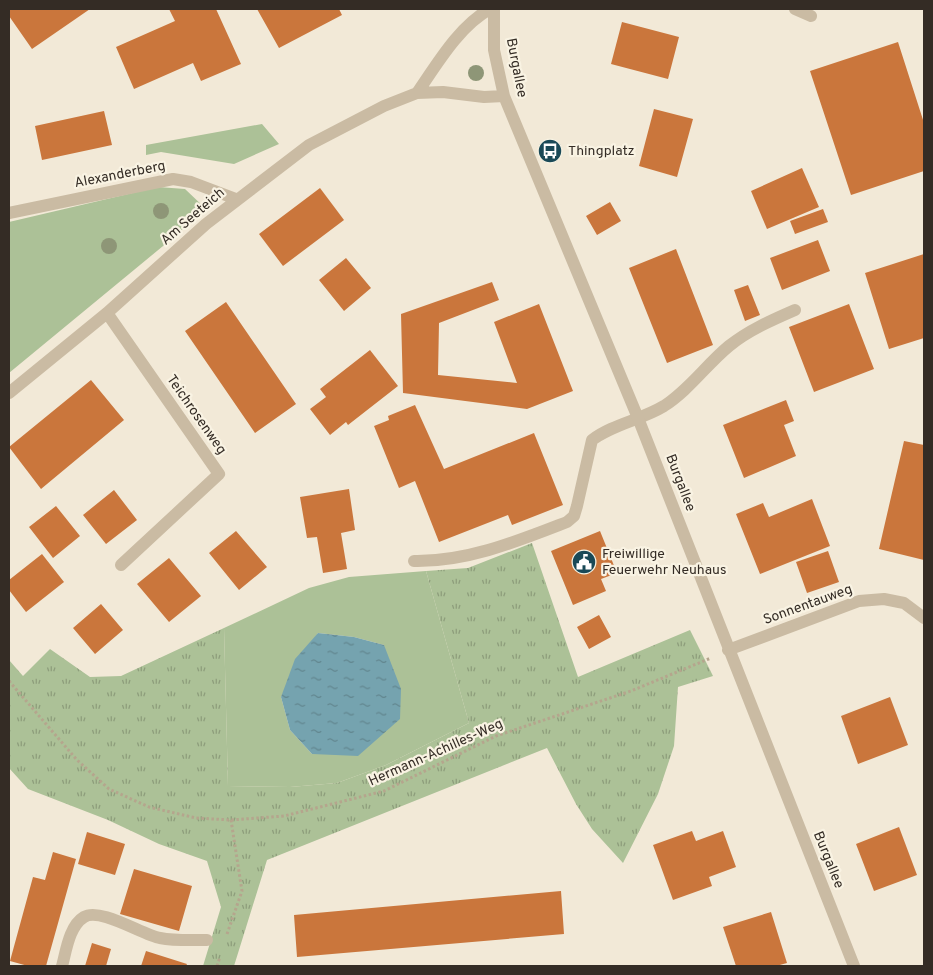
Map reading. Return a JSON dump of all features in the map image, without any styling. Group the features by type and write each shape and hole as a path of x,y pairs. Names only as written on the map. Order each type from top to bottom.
{"street":[{"path":"416,93 464,31 480,14 492,9"},
{"name":"Burgallee","path":"492,9 494,50 504,96 638,418 854,966"},
{"path":"795,9 811,16"},
{"name":"Am Seeteich","path":"9,394 107,312 236,199 309,144 384,106 416,93 443,92 484,97 504,96"},
{"name":"Alexanderberg","path":"9,214 173,179 191,182 236,199"},
{"path":"414,561 437,561 506,545 567,522 574,516 592,440 601,433 662,407 675,398 728,347 762,325 796,310"},
{"name":"Teichrosenweg","path":"107,312 219,474 122,565"},
{"name":"Sonnentauweg","path":"728,650 859,601 884,599 904,603 924,618"},
{"path":"62,966 74,929 83,918 91,915 138,928 162,939 207,940"}],"path":[{"name":"Hermann-Achilles-Weg","path":"9,681 77,760 109,788 149,807 196,818 231,820 284,816 384,791 496,736 631,691 728,650"},
{"path":"226,938 242,891 231,820"},
{"path":"217,966 223,948"}],"green space":[{"path":"262,124 279,144 234,164 161,152 146,155 146,145"},
{"path":"158,187 185,189 205,208 180,232 9,373 9,222"},
{"path":"532,543 578,677 690,630 713,676 678,687 674,746 658,794 623,863 592,829 576,804 547,748 267,860 234,966 203,966 221,907 207,861 159,844 108,820 28,789 9,768 9,660 23,676 50,649 90,677 121,676 224,628 228,786 290,787 337,783 386,765 469,723 426,571 468,568"},
{"path":"426,571 469,723 386,765 337,783 290,787 228,786 224,628 309,588 349,577","holes":["318,633 354,637 384,645 312,754 290,730 281,697"]}],"water":[{"path":"318,633 354,637 384,645 401,689 400,719 358,756 312,754 290,730 281,697 295,659"}],"building":[{"path":"9,9 90,9 32,49 9,16"},
{"path":"169,9 216,9 241,64 201,81 193,63 134,89 116,47 175,21"},
{"path":"257,9 339,9 342,15 279,48"},
{"path":"622,22 679,37 668,79 611,64"},
{"path":"898,42 924,123 924,171 851,195 810,71"},
{"path":"654,109 693,119 677,177 639,166"},
{"path":"104,111 112,145 42,160 35,126"},
{"path":"802,168 819,207 767,229 751,191"},
{"path":"320,188 344,220 283,266 259,234"},
{"path":"610,202 621,221 597,235 586,216"},
{"path":"823,209 828,222 795,234 790,221"},
{"path":"818,240 830,271 782,290 770,258"},
{"path":"676,249 713,345 667,363 629,268"},
{"path":"924,254 924,338 889,349 865,273"},
{"path":"346,258 371,288 344,311 319,280"},
{"path":"492,282 499,300 439,323 438,375 517,383 494,322 539,304 573,391 527,409 403,393 401,314"},
{"path":"748,285 760,315 745,321 734,290"},
{"path":"226,302 296,404 255,433 185,331"},
{"path":"849,304 874,369 814,392 789,327"},
{"path":"370,350 398,386 348,425 346,422 330,435 310,409 326,397 320,389"},
{"path":"91,380 124,420 41,489 9,447"},
{"path":"786,400 794,421 784,425 796,456 744,478 723,425"},
{"path":"415,405 444,469 534,433 563,505 512,525 508,515 439,542 415,481 399,488 374,426 389,420 388,416"},
{"path":"904,441 924,445 924,560 879,549"},
{"path":"349,489 355,530 341,533 347,569 323,573 317,537 307,538 300,497"},
{"path":"114,490 137,520 106,544 83,515"},
{"path":"812,499 830,546 760,574 736,514 763,503 769,517"},
{"path":"56,506 80,536 53,558 29,527"},
{"path":"236,531 267,567 239,590 209,553"},
{"name":"Freiwillige Feuerwehr Neuhaus","path":"600,531 617,573 601,579 606,591 573,605 551,551"},
{"path":"828,551 839,582 807,593 796,562"},
{"path":"42,554 64,582 26,612 9,590 9,580"},
{"path":"169,558 201,596 169,622 137,584"},
{"path":"101,604 123,630 95,654 73,628"},
{"path":"599,615 611,637 589,649 577,627"},
{"path":"890,697 908,745 858,764 841,716"},
{"path":"899,827 917,875 874,891 856,844"},
{"path":"692,831 696,841 723,831 736,867 709,877 712,886 673,900 653,845"},
{"path":"87,832 125,844 115,875 78,864"},
{"path":"53,852 76,859 46,966 28,966 10,961 33,877 45,880"},
{"path":"134,869 192,886 179,931 120,914"},
{"path":"561,891 564,934 297,957 294,915"},
{"path":"771,912 787,963 776,966 736,966 723,927"},
{"path":"92,943 111,949 106,966 85,966"},
{"path":"146,951 187,964 186,966 141,966"}],"place":[{"name":"Thingplatz","path":"550,151"},
{"name":"Freiwillige Feuerwehr Neuhaus","path":"584,562"}]}
